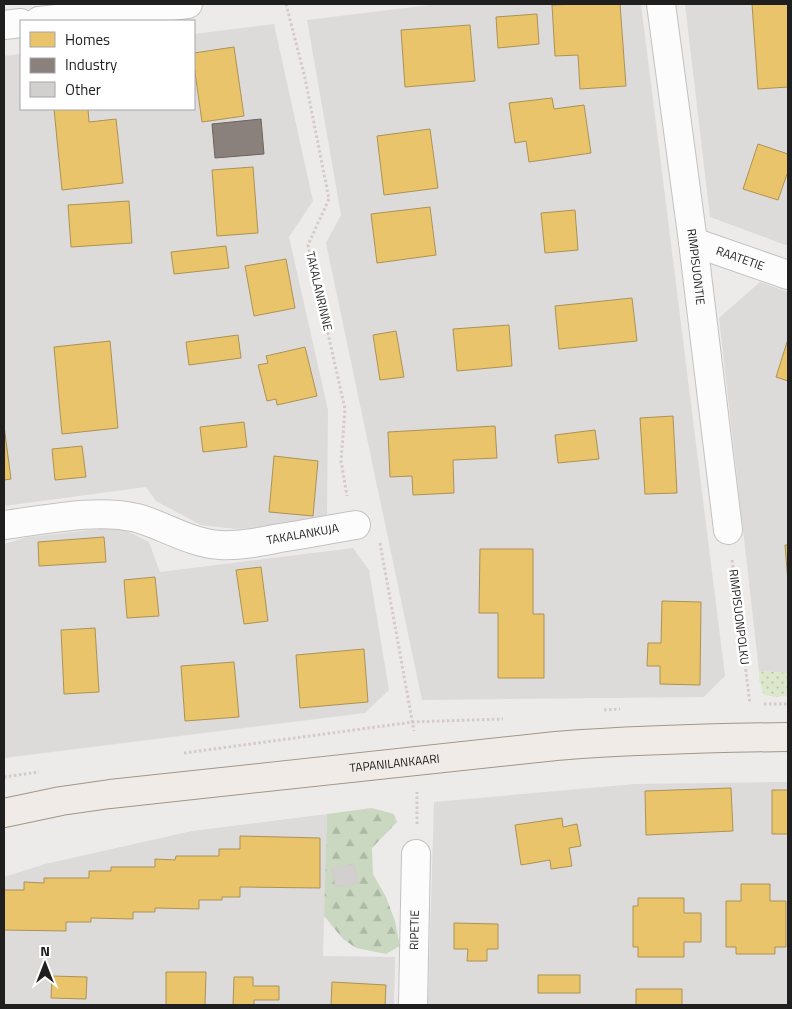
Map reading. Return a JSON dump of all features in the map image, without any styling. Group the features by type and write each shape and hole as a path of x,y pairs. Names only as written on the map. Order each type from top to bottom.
{"main road":[{"name":"TAPANILANKAARI","path":"4,813 60,801 110,794 556,746 693,738 788,738"}],"street":[{"path":"48,20 188,4"},
{"name":"RIMPISUONTIE","path":"661,4 693,242 728,530"},
{"path":"4,25 20,23"},
{"name":"RAATETIE","path":"693,242 788,275"},
{"name":"TAKALANKUJA","path":"4,525 72,516 104,515 135,518 164,526 199,542 221,545 244,544 356,525"},
{"name":"RIPETIE","path":"413,1005 416,854"}],"path":[{"name":"TAKALANRINNE","path":"286,4 305,78 329,199 308,245 345,409 342,461 346,492 356,525"},
{"name":"TAKALANKUJA","path":"356,525 379,540 414,722 416,854"},
{"name":"RIMPISUONPOLKU","path":"728,530 750,704"},
{"path":"760,704 788,704"}],"shaded area":[{"path":"438,4 641,4 725,676 704,697 422,700 326,243 341,215 307,20"},
{"path":"685,4 788,4 788,246 710,217"},
{"path":"274,24 313,201 289,237 328,410 327,516 265,528 235,529 201,525 156,501 146,487 4,506 4,56 20,54 20,110 195,110 195,34"},
{"path":"760,282 788,292 788,673 759,671 719,318"},
{"path":"109,528 125,530 149,542 160,572 353,548 369,570 389,690 365,713 4,758 4,544 28,537"},
{"path":"788,782 788,1005 428,1005 434,802 635,784"},
{"path":"327,814 323,956 395,957 394,1005 4,1005 4,877 45,864 192,831"}],"green space":[{"path":"759,671 788,673 788,696 775,697 764,695 759,680"},
{"path":"372,808 394,814 397,822 372,848 373,874 386,897 395,921 400,946 386,954 356,948 343,939 324,916 327,814"}],"building: Homes":[{"path":"620,4 626,86 580,89 578,55 555,56 552,5"},
{"path":"752,4 788,4 788,87 758,89"},
{"path":"537,14 539,44 498,48 496,17"},
{"path":"470,25 475,81 405,87 401,30"},
{"path":"234,47 244,116 202,122 195,72 195,53"},
{"path":"552,98 554,109 584,105 591,153 529,162 526,141 515,143 509,103"},
{"path":"54,110 88,110 89,122 116,119 123,183 62,190"},
{"path":"430,129 438,188 384,195 377,136"},
{"path":"758,144 788,154 788,174 778,200 743,189"},
{"path":"253,167 258,233 217,236 212,170"},
{"path":"129,201 132,243 71,247 68,205"},
{"path":"430,207 436,255 377,263 371,214"},
{"path":"575,210 578,250 545,253 541,213"},
{"path":"226,246 229,268 174,274 171,252"},
{"path":"286,259 295,308 254,316 245,266"},
{"path":"632,298 637,341 559,349 555,306"},
{"path":"509,325 512,366 457,371 453,329"},
{"path":"396,331 404,377 380,380 373,335"},
{"path":"238,335 241,358 189,365 186,342"},
{"path":"788,339 788,381 776,377"},
{"path":"110,341 118,428 62,434 54,347"},
{"path":"305,347 317,396 277,405 276,399 267,401 258,365 268,363 266,356"},
{"path":"673,416 677,493 645,494 640,418"},
{"path":"244,422 247,447 203,452 200,427"},
{"path":"4,426 11,479 4,480"},
{"path":"495,426 497,458 453,460 454,493 413,495 412,476 390,477 388,432"},
{"path":"595,430 599,459 558,463 555,435"},
{"path":"82,446 86,477 55,480 52,449"},
{"path":"274,456 318,461 313,516 269,512"},
{"path":"104,537 106,562 39,566 38,542"},
{"path":"785,545 788,545 788,582"},
{"path":"480,549 533,549 533,614 544,614 544,678 498,678 498,613 479,613"},
{"path":"261,567 268,621 244,624 236,570"},
{"path":"155,577 159,616 127,618 124,580"},
{"path":"662,601 701,602 700,685 660,684 660,666 647,666 648,643 661,643"},
{"path":"95,628 99,692 64,694 61,630"},
{"path":"364,649 368,702 300,708 296,655"},
{"path":"234,662 239,717 185,721 181,666"},
{"path":"731,788 733,831 646,835 645,791"},
{"path":"772,790 788,790 788,834 772,834"},
{"path":"562,818 563,827 577,824 581,846 569,848 572,866 551,869 550,860 521,865 515,825"},
{"path":"240,836 320,838 320,888 240,887 240,897 222,897 222,900 199,900 199,909 155,908 155,912 133,912 133,919 91,918 91,922 66,922 66,931 4,930 4,890 24,890 24,882 44,883 44,878 89,878 89,871 111,871 111,867 155,867 155,859 175,860 176,856 219,856 219,849 240,849"},
{"path":"741,884 770,884 770,901 786,901 786,947 775,947 775,954 736,954 736,947 726,947 726,901 741,901"},
{"path":"638,898 684,898 684,913 701,913 701,942 684,942 684,957 638,957 638,947 633,947 633,906 638,906"},
{"path":"454,923 498,924 498,949 487,949 487,961 467,961 468,949 454,949"},
{"path":"166,972 206,972 205,1005 166,1005"},
{"path":"538,975 580,975 580,993 538,993"},
{"path":"52,976 87,977 86,999 51,998"},
{"path":"234,977 253,977 253,986 279,986 279,1000 254,1000 254,1005 233,1005"},
{"path":"332,982 386,985 385,1005 331,1005"},
{"path":"636,989 682,989 682,1005 636,1005"}],"building: Industry":[{"path":"261,119 264,154 215,158 212,124"}],"building: Other":[{"path":"354,864 358,883 336,887 332,869"}]}
